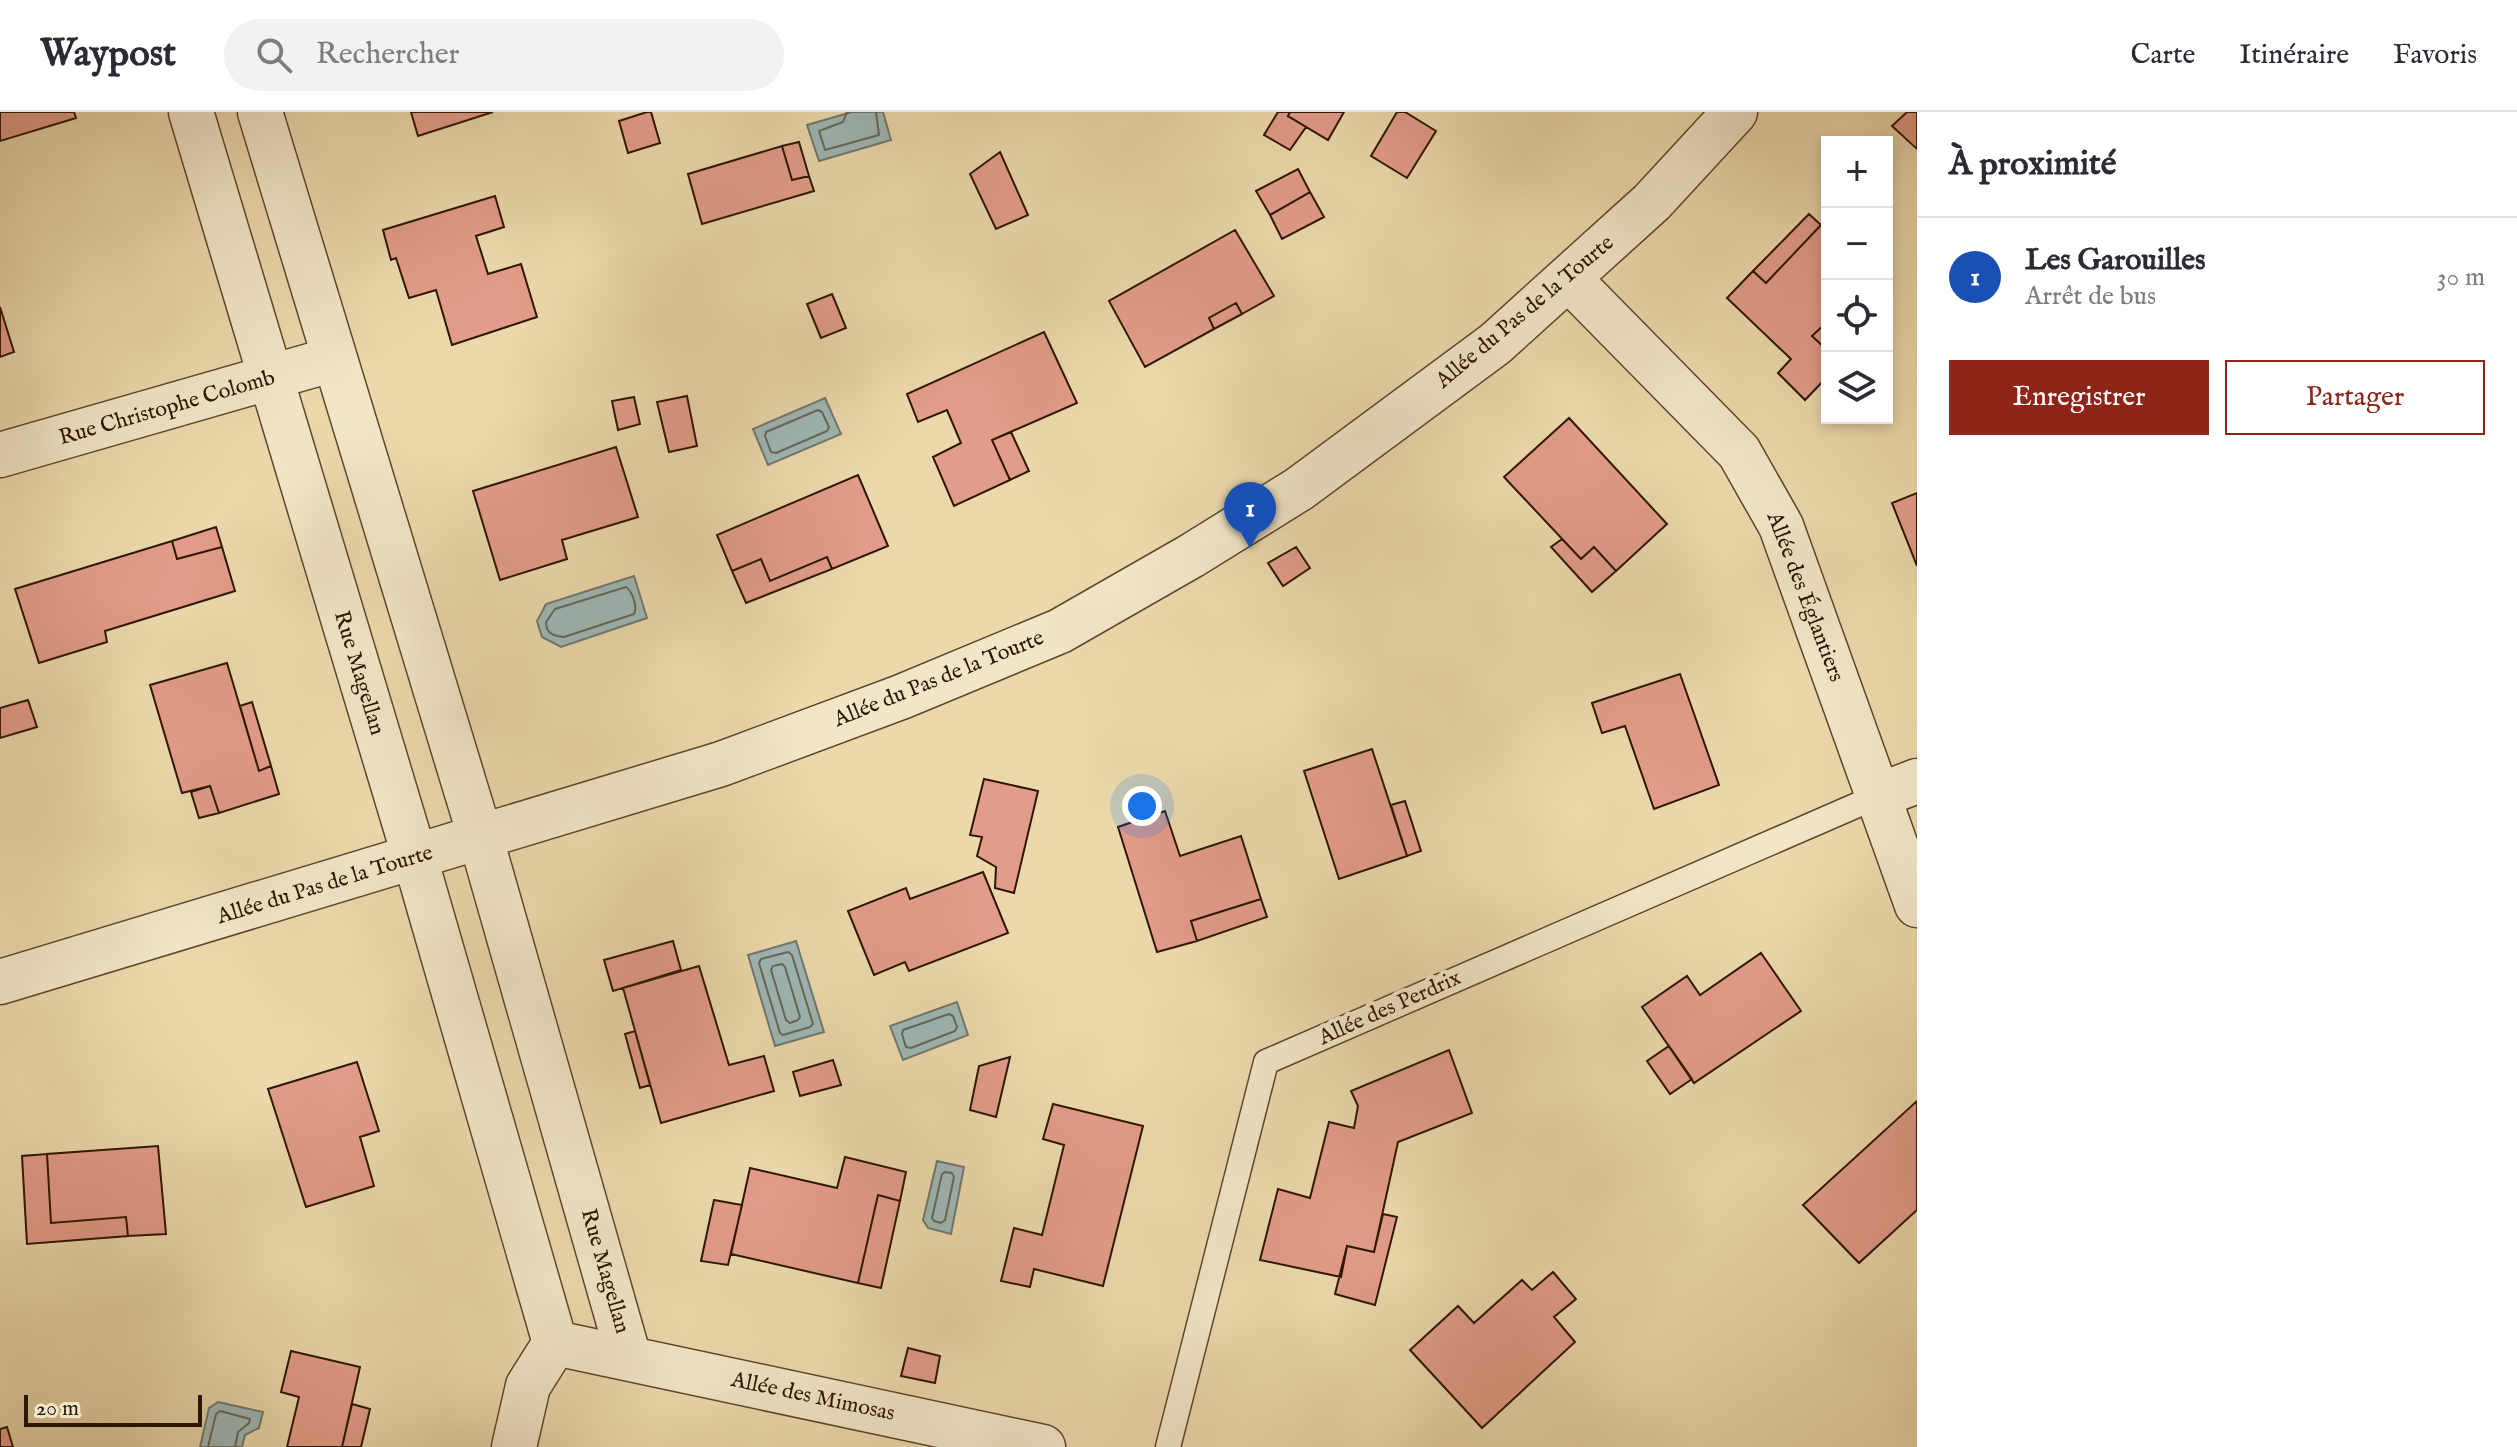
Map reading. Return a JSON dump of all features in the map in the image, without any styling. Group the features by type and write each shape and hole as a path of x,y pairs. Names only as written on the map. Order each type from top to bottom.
{"street":[{"name":"Rue Magellan","path":"191,112 415,858 555,1343 629,1358 481,839 260,112"},
{"name":"Allée du Pas de la Tourte","path":"0,982 721,764 901,697 1060,631 1191,556 1299,489 1495,344 1652,202 1735,112"},
{"name":"Allée des Églantiers","path":"1568,278 1739,452 1781,526 1898,788 1917,905"},
{"name":"Rue Christophe Colomb","path":"0,455 334,359"},
{"path":"514,1447 528,1386 555,1343"},
{"name":"Allée des Mimosas","path":"629,1358 1043,1447"}],"lane":[{"name":"Allée des Perdrix","path":"1168,1447 1266,1062 1898,788"}],"water":[{"path":"852,112 883,112 891,140 819,161 807,125"},
{"path":"825,398 841,434 768,465 753,429"},
{"path":"634,576 647,618 561,647 542,637 537,621 546,604"},
{"path":"796,941 824,1032 775,1046 748,955"},
{"path":"957,1002 968,1035 903,1060 890,1026"},
{"path":"937,1161 964,1167 951,1234 928,1228 923,1220"},
{"path":"218,1402 263,1412 259,1428 245,1435 242,1447 200,1447 209,1408"}],"building":[{"path":"0,112 74,112 76,118 0,141"},
{"path":"411,112 493,112 418,136"},
{"path":"651,112 660,143 628,153 619,121"},
{"path":"1278,112 1290,112 1288,116 1306,127 1290,150 1264,135"},
{"path":"1290,112 1344,112 1328,140 1288,116"},
{"path":"1397,112 1405,112 1436,131 1407,178 1371,156"},
{"path":"1907,112 1917,112 1917,149 1892,126"},
{"path":"799,142 809,176 792,180 782,146"},
{"path":"782,146 792,180 809,176 814,191 702,224 688,174"},
{"path":"1000,152 1028,215 996,229 970,174"},
{"path":"1298,169 1310,192 1270,215 1256,191"},
{"path":"1310,192 1324,217 1282,239 1270,215"},
{"path":"495,196 504,227 476,236 488,274 521,264 537,317 452,345 436,290 409,298 396,258 391,260 383,230"},
{"path":"1809,214 1821,225 1766,283 1753,271"},
{"path":"1821,225 1821,328 1812,336 1821,344 1821,383 1805,400 1778,373 1791,359 1727,298 1753,271 1766,283"},
{"path":"1235,230 1274,296 1242,314 1236,303 1209,318 1214,329 1145,367 1109,301"},
{"path":"832,294 846,328 821,338 807,304"},
{"path":"1236,303 1242,314 1214,329 1209,318"},
{"path":"0,307 14,352 0,357"},
{"path":"1821,328 1821,344 1812,336"},
{"path":"1044,332 1077,403 992,440 1010,480 954,506 933,457 961,443 947,410 918,422 907,394"},
{"path":"687,396 697,446 669,452 657,402"},
{"path":"634,397 640,424 618,430 612,401"},
{"path":"1569,418 1667,524 1616,571 1594,547 1581,559 1504,477"},
{"path":"1011,432 1029,471 1010,480 992,440"},
{"path":"616,447 638,517 562,540 567,559 500,580 473,491"},
{"path":"858,475 888,546 832,569 827,557 770,581 761,559 732,571 717,535"},
{"path":"1917,493 1917,566 1892,503"},
{"path":"216,527 222,547 177,559 172,541"},
{"path":"1562,539 1581,559 1594,547 1616,571 1592,592 1551,547"},
{"path":"172,541 177,559 222,547 235,591 105,631 107,642 39,663 15,589"},
{"path":"1296,547 1310,568 1283,586 1268,563"},
{"path":"827,557 832,569 746,603 732,571 761,559 770,581"},
{"path":"227,663 259,771 271,766 279,794 219,813 210,786 182,793 150,685"},
{"path":"1680,674 1719,785 1654,809 1625,726 1602,733 1592,703"},
{"path":"28,700 37,727 0,738 0,708"},
{"path":"252,702 271,766 259,771 240,706"},
{"path":"1372,749 1407,856 1339,879 1304,771"},
{"path":"984,779 1038,791 1014,893 995,888 996,867 977,856 982,837 970,835"},
{"path":"210,786 219,813 199,818 191,792"},
{"path":"1405,801 1421,851 1407,856 1391,805"},
{"path":"1165,811 1180,856 1241,836 1261,899 1191,921 1197,941 1157,952 1118,827"},
{"path":"983,872 1008,933 909,971 905,962 874,975 848,911 906,888 910,899"},
{"path":"1261,899 1267,917 1197,941 1191,921"},
{"path":"673,941 681,970 613,991 604,960"},
{"path":"1761,953 1801,1011 1694,1083 1642,1007 1687,976 1700,995"},
{"path":"699,966 729,1065 764,1056 774,1091 661,1123 623,988"},
{"path":"635,1031 650,1085 640,1088 625,1034"},
{"path":"1669,1046 1692,1079 1670,1094 1647,1061"},
{"path":"1449,1050 1472,1113 1398,1142 1374,1252 1347,1246 1341,1277 1260,1260 1278,1189 1310,1198 1329,1122 1354,1128 1358,1106 1351,1091"},
{"path":"1010,1057 996,1117 970,1110 979,1066"},
{"path":"833,1060 841,1085 800,1096 793,1072"},
{"path":"357,1062 379,1131 360,1137 374,1186 306,1207 268,1089"},
{"path":"1917,1101 1917,1210 1859,1263 1803,1205"},
{"path":"1053,1104 1143,1126 1103,1286 1034,1269 1030,1287 1001,1281 1014,1228 1042,1235 1064,1145 1043,1139"},
{"path":"158,1146 166,1234 128,1236 126,1217 51,1223 47,1154"},
{"path":"47,1154 51,1223 126,1217 128,1236 27,1244 22,1156"},
{"path":"845,1157 906,1172 900,1201 878,1195 858,1283 731,1254 750,1168 837,1188"},
{"path":"878,1195 900,1201 881,1288 858,1283"},
{"path":"714,1200 742,1205 728,1265 701,1261"},
{"path":"1383,1214 1397,1217 1375,1305 1335,1294 1347,1246 1374,1252"},
{"path":"1553,1272 1576,1299 1554,1317 1575,1342 1482,1428 1410,1350 1458,1306 1474,1323 1522,1280 1532,1290"},
{"path":"908,1348 940,1356 935,1383 901,1376"},
{"path":"291,1351 360,1367 342,1447 287,1447 299,1397 281,1392"},
{"path":"352,1404 370,1409 361,1447 342,1447"},
{"path":"7,1427 13,1447 0,1447 0,1429"}],"place":[{"name":"Les Garouilles","path":"1250,548"}]}
